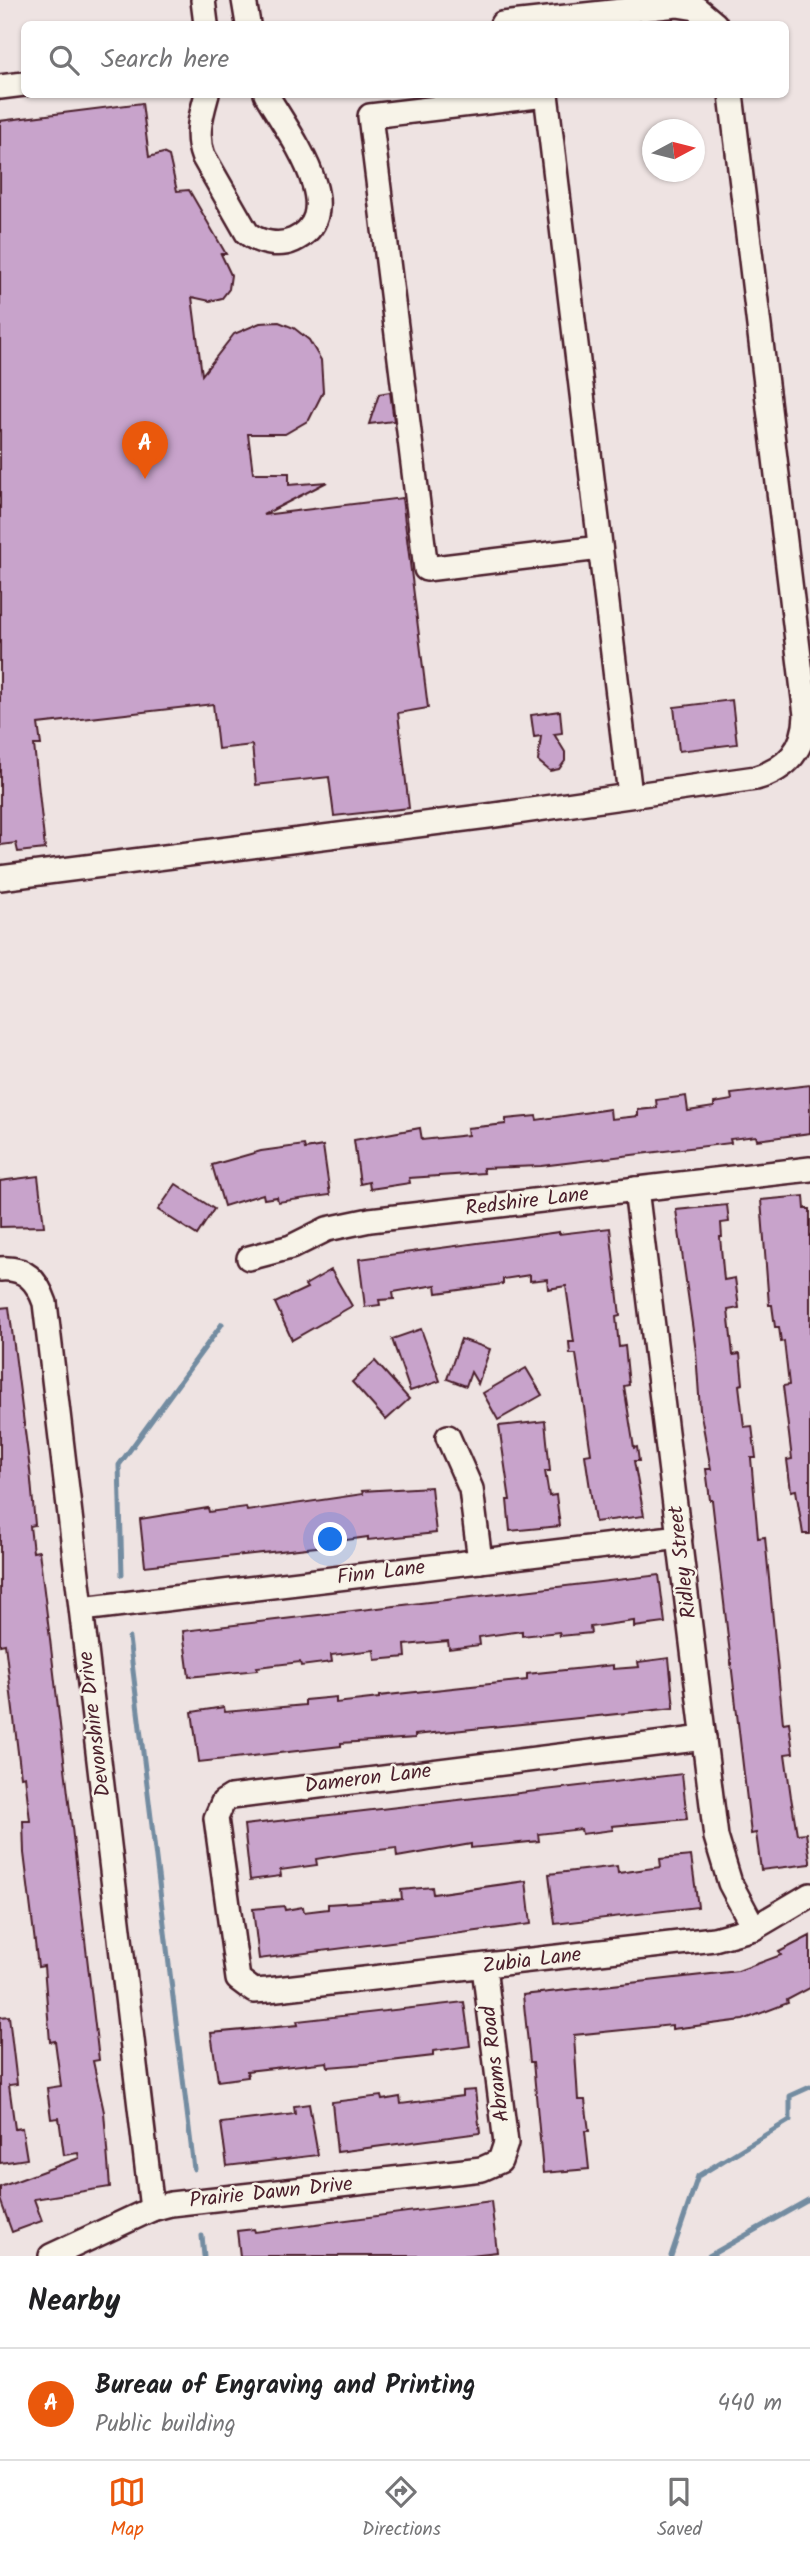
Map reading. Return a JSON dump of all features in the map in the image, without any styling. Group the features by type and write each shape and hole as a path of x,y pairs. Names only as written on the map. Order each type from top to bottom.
{"street":[{"path":"203,0 206,21"},
{"path":"244,0 248,21"},
{"path":"547,21 687,5 703,12 712,21"},
{"path":"0,87 21,84"},
{"path":"206,98 199,124 199,144 203,156 247,233 260,240 279,244 298,238 312,225 318,197 309,171 268,98"},
{"path":"521,98 370,116 426,569 600,548"},
{"path":"546,98 630,795"},
{"path":"0,878 630,795 769,774 790,761 806,732 803,688 732,98"},
{"name":"Redshire Lane","path":"249,1258 291,1247 327,1229 370,1220 810,1169"},
{"name":"Ridley Street","path":"636,1189 721,1861 754,1928"},
{"name":"Devonshire Drive","path":"0,1269 23,1271 32,1278 45,1303 152,2209"},
{"path":"448,1437 471,1489 480,1561"},
{"name":"Finn Lane","path":"82,1609 680,1536"},
{"name":"Dameron Lane","path":"245,1987 235,1969 216,1818 223,1802 231,1797 704,1738"},
{"name":"Zubia Lane","path":"245,1987 254,1991 268,1990 714,1939 754,1928 810,1895"},
{"name":"Abrams Road","path":"484,1966 506,2143 500,2161"},
{"name":"Prairie Dawn Drive","path":"51,2256 152,2209 482,2169 500,2161"}],"building":[{"path":"142,103 149,157 163,153 169,156 177,191 189,190 226,254 221,254 231,275 229,289 222,298 210,301 192,297 202,375 234,334 260,323 279,322 294,328 309,340 321,360 323,392 309,420 285,434 248,434 253,473 289,473 289,485 327,482 263,515 402,498 428,708 398,713 409,808 334,816 329,777 256,785 252,745 218,749 213,704 38,724 41,745 34,745 45,849 18,852 16,843 0,845 0,121"},
{"path":"390,392 394,421 369,424 379,394"},
{"path":"732,700 737,744 679,751 674,707"},
{"path":"560,711 562,733 554,734 565,752 565,761 559,769 550,771 538,761 541,736 534,737 531,715"},
{"path":"810,1085 810,1133 757,1140 756,1136 730,1139 731,1143 541,1166 483,1168 484,1173 409,1178 410,1183 370,1189 369,1182 360,1184 354,1140 420,1128 422,1140 468,1135 467,1128 506,1124 506,1119 536,1116 537,1120 610,1109 611,1119 638,1116 638,1110 657,1108 656,1100 686,1096 688,1111 714,1107 714,1103 732,1100 731,1094"},
{"path":"304,1145 305,1149 323,1146 330,1195 278,1202 277,1197 264,1199 263,1194 224,1206 212,1165 261,1151"},
{"path":"38,1176 44,1226 0,1227 0,1181"},
{"path":"176,1184 214,1209 197,1235 158,1210"},
{"path":"804,1196 805,1209 810,1209 810,1534 803,1534 796,1490 791,1491 787,1460 792,1459 783,1386 789,1385 784,1341 781,1342 779,1327 775,1327 772,1305 769,1305 761,1200"},
{"path":"727,1205 729,1222 721,1223 720,1237 724,1280 735,1278 739,1308 728,1310 733,1355 740,1354 743,1384 739,1385 744,1427 752,1426 756,1458 751,1458 758,1538 765,1537 783,1723 789,1722 793,1753 785,1754 791,1797 797,1834 806,1833 810,1860 810,1864 761,1870 756,1833 751,1834 712,1500 706,1469 711,1469 700,1410 696,1352 676,1210"},
{"path":"610,1228 620,1316 616,1317 619,1347 625,1346 629,1385 624,1386 634,1448 637,1447 639,1461 634,1461 644,1516 595,1522 585,1455 591,1454 576,1354 570,1354 569,1342 574,1342 566,1286 548,1289 547,1279 530,1281 530,1275 503,1279 503,1284 437,1293 436,1285 393,1292 394,1299 379,1300 380,1305 365,1307 359,1259 559,1232"},
{"path":"331,1270 352,1306 292,1340 275,1303 307,1288 305,1285"},
{"path":"9,1307 30,1470 35,1525 30,1526 33,1552 39,1551 50,1639 99,2060 93,2061 104,2112 110,2187 34,2199 42,2221 12,2232 0,2199 0,2187 79,2158 78,2153 64,2155 59,2118 51,2119 47,2088 61,2086 55,2041 50,2042 44,1966 38,1967 24,1853 23,1821 30,1821 25,1776 21,1777 5,1644 0,1645 0,1308"},
{"path":"421,1329 440,1381 410,1391 392,1339"},
{"path":"461,1339 490,1349 478,1384 471,1372 466,1386 447,1379"},
{"path":"375,1361 409,1399 386,1420 352,1382"},
{"path":"526,1368 542,1395 498,1420 483,1393"},
{"path":"545,1421 550,1471 545,1471 549,1496 556,1495 560,1526 510,1531 507,1500 510,1500 499,1426"},
{"path":"431,1487 436,1533 368,1540 368,1537 325,1543 325,1546 145,1566 140,1519 208,1508 209,1512 246,1507 247,1511 363,1494 362,1491"},
{"path":"659,1575 665,1623 634,1627 634,1621 590,1627 591,1633 560,1636 559,1632 522,1636 522,1631 479,1637 480,1645 449,1649 448,1641 405,1645 406,1657 375,1660 374,1650 331,1655 332,1662 301,1666 300,1662 257,1667 258,1670 189,1677 183,1631"},
{"path":"669,1658 674,1708 415,1735 415,1738 341,1743 341,1746 199,1762 192,1712 224,1707 225,1712 305,1705 305,1700 336,1697 336,1703 527,1680 527,1674 613,1665 613,1669 639,1667 638,1662"},
{"path":"682,1774 687,1819 612,1826 613,1830 582,1834 581,1829 538,1834 539,1841 471,1848 471,1844 397,1857 396,1848 353,1853 316,1859 317,1865 280,1870 281,1876 250,1880 244,1825"},
{"path":"691,1856 698,1907 555,1924 549,1874 617,1866 618,1873 661,1867 660,1859"},
{"path":"526,1881 531,1924 259,1959 253,1909 284,1906 285,1910 303,1907 304,1912 328,1909 328,1904 402,1899 401,1890 432,1887 433,1894"},
{"path":"810,1936 810,1988 787,2000 788,2003 743,2020 672,2029 672,2025 574,2035 578,2100 585,2100 589,2131 585,2131 589,2169 543,2173 533,2062 530,2062 523,1995 738,1971 781,1955 779,1952"},
{"path":"464,2002 470,2046 433,2051 433,2056 365,2064 328,2067 327,2062 247,2071 248,2077 218,2081 211,2033 298,2025 297,2021"},
{"path":"9,2016 17,2084 9,2085 15,2129 22,2128 27,2159 0,2163 0,2017"},
{"path":"475,2090 480,2133 337,2152 332,2102 381,2096 382,2100 400,2097 401,2104 462,2096 462,2091"},
{"path":"309,2104 318,2155 227,2166 221,2123 295,2114 294,2106"},
{"path":"491,2201 497,2252 462,2256 240,2256 237,2231 254,2229 255,2232"}],"waterway":[{"path":"122,1575 119,1465 222,1324"},
{"path":"129,1638 194,2169"},
{"path":"671,2256 698,2176 790,2120 790,2096 810,2087"},
{"path":"709,2256 810,2199"},
{"path":"202,2236 204,2256"}],"place":[{"name":"Bureau of Engraving and Printing","path":"145,479"}]}
